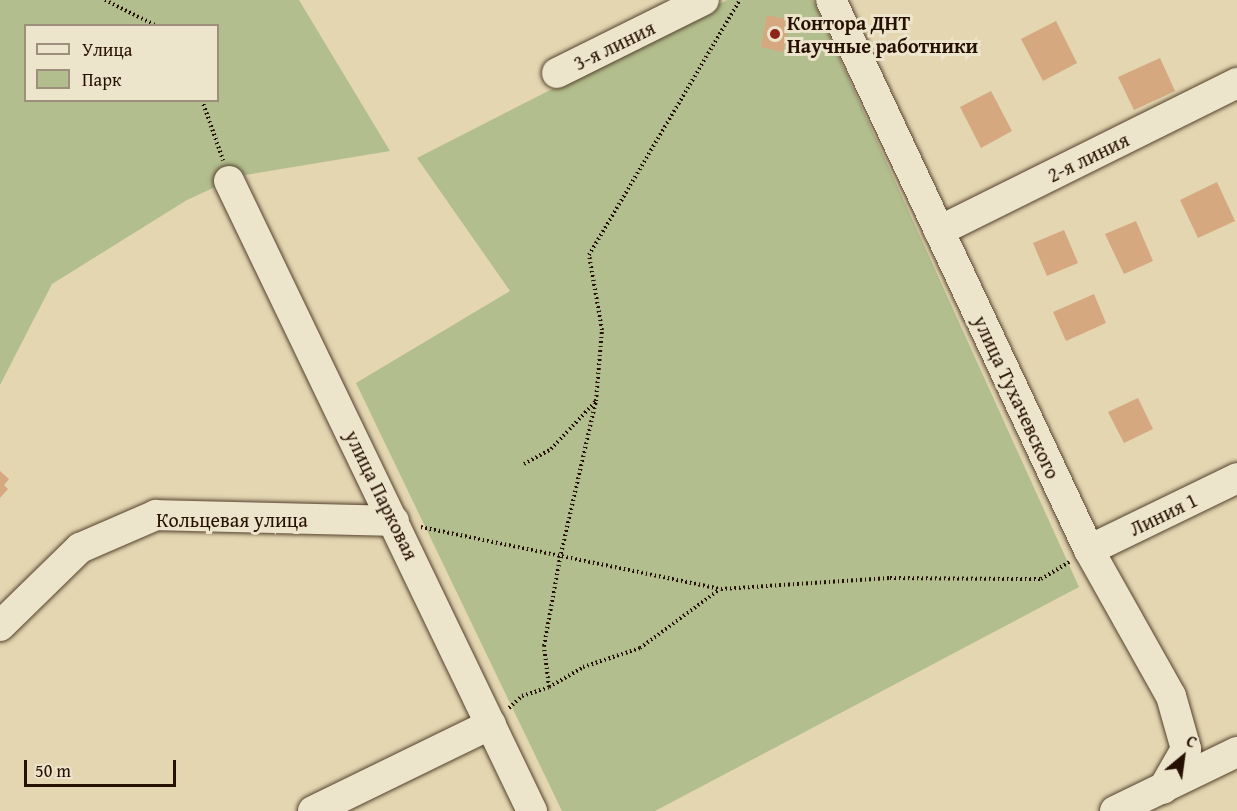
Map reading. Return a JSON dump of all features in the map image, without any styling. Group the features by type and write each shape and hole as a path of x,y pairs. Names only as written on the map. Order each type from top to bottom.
{"street":[{"name":"3-я линия","path":"557,73 704,0"},
{"name":"улица Тухачевского","path":"831,0 1089,550 1171,696 1186,749 1163,789"},
{"name":"2-я линия","path":"939,231 1237,83"},
{"name":"улица Парковая","path":"229,181 532,811"},
{"name":"Линия 1","path":"1089,550 1237,478"},
{"name":"Кольцевая улица","path":"0,626 80,548 156,515 394,521"},
{"path":"313,811 491,724"},
{"path":"1115,811 1237,752"}],"path":[{"path":"105,0 153,24"},
{"path":"549,687 544,646 560,558 596,401 602,330 589,255 740,0"},
{"path":"203,102 210,115 229,181"},
{"path":"524,464 551,449 596,401"},
{"path":"394,521 560,558 721,589 891,578 1041,579 1089,550"},
{"path":"491,724 522,696 549,687 583,667 640,648 721,589"}],"green space":[{"path":"0,0 299,0 390,151 239,176 187,200 52,284 0,385"},
{"path":"727,0 813,0 1079,587 655,811 562,811 356,383 510,291 417,158"}],"building":[{"name":"Контора ДНТ Научные работники","path":"767,15 790,20 783,52 761,47"},
{"path":"1056,21 1077,63 1043,81 1021,39"},
{"path":"1160,58 1175,91 1134,110 1118,77"},
{"path":"991,91 1012,131 981,148 960,107"},
{"path":"1217,182 1235,221 1198,238 1180,200"},
{"path":"1136,221 1153,261 1124,274 1105,234"},
{"path":"1064,230 1078,263 1047,276 1033,243"},
{"path":"1094,294 1106,323 1066,341 1053,312"},
{"path":"1138,398 1153,429 1124,443 1108,412"},
{"path":"0,471 9,479 4,485 8,489 0,498"}],"place":[{"name":"Контора ДНТ Научные работники","path":"775,34"}]}
